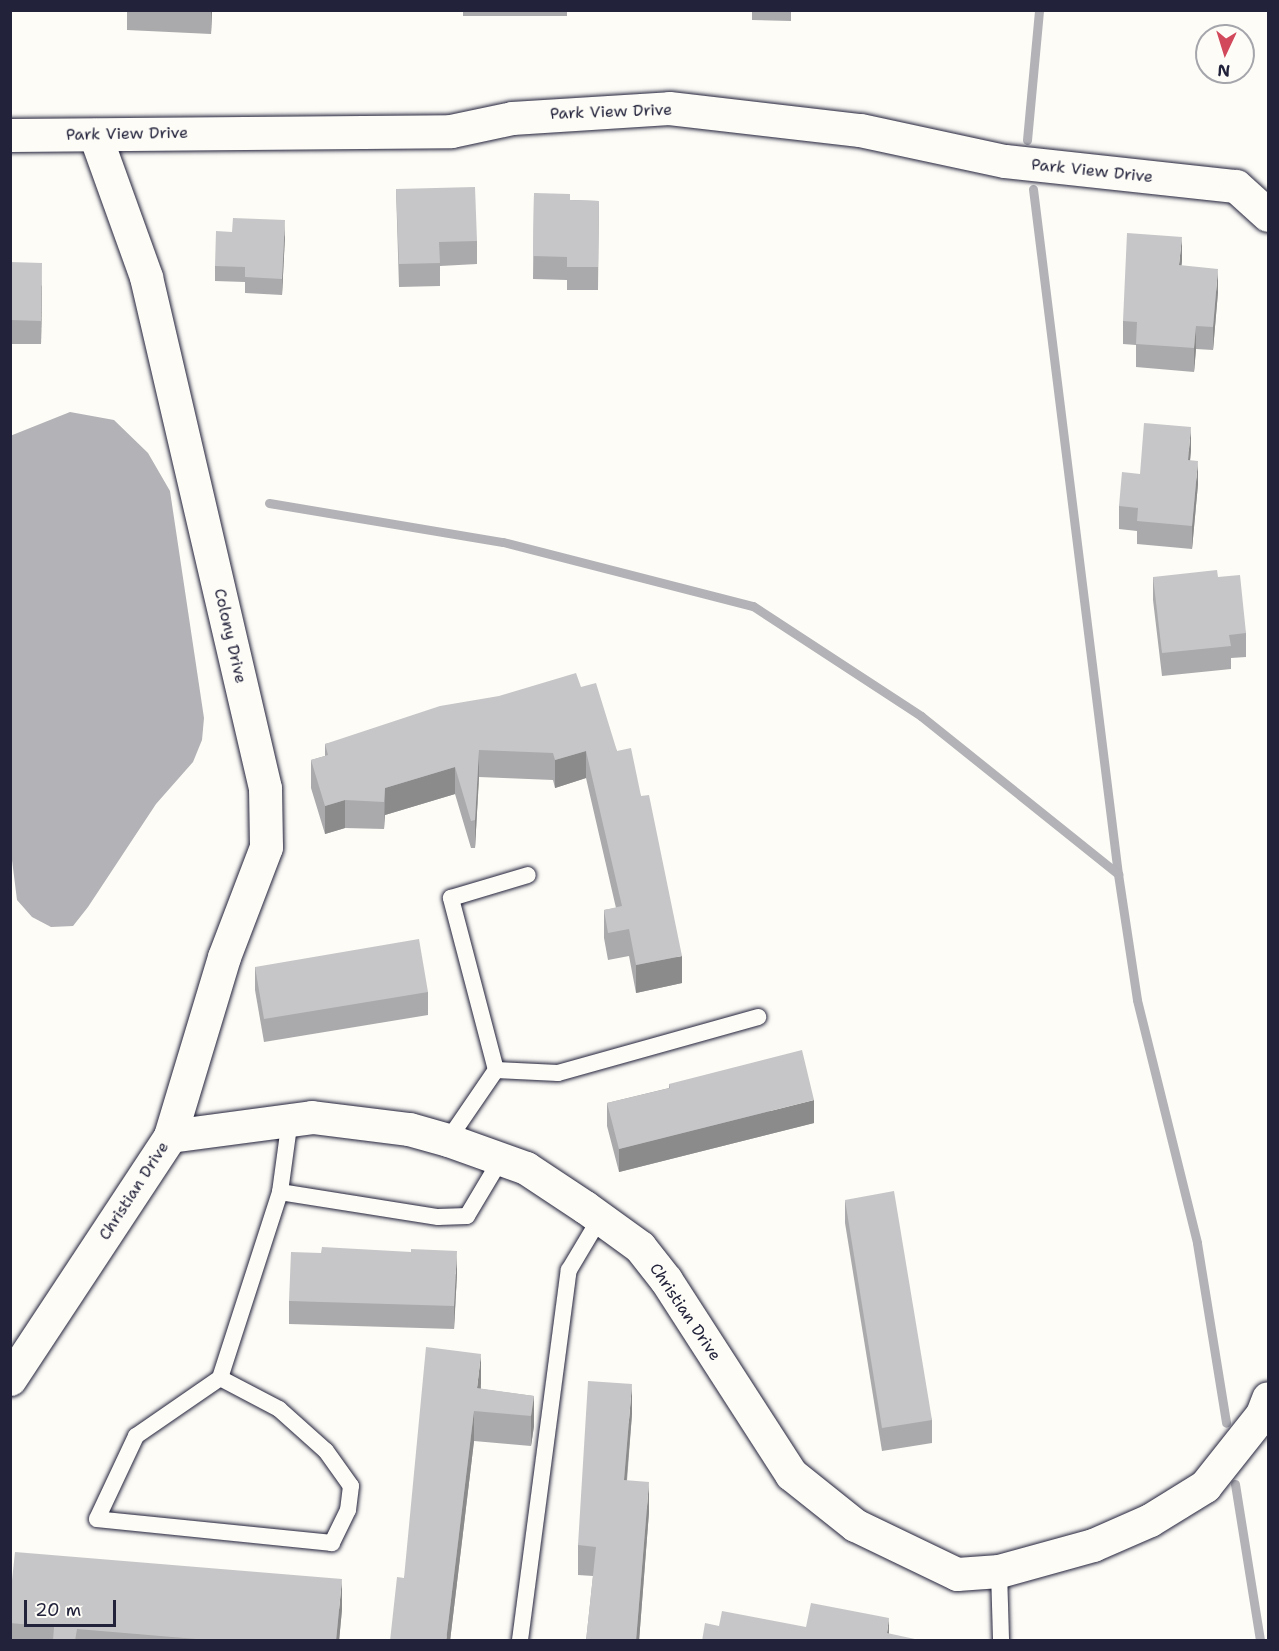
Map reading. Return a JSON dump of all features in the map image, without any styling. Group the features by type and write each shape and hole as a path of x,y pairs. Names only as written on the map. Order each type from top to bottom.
{"street":[{"name":"Park View Drive","path":"10,135 451,131 512,118 669,108 860,130 1005,161 1236,186 1269,215"},
{"name":"Colony Drive","path":"96,135 146,277 265,788 266,847 224,957 170,1136"},
{"name":"Christian Drive","path":"10,1379 170,1136 312,1117 409,1129 448,1140 526,1168 600,1218 640,1247 666,1280 791,1474 855,1525 902,1551 957,1574 999,1570 1093,1545 1150,1520 1205,1486 1262,1414 1269,1398"}],"lane":[{"path":"448,1140 496,1070 451,898 528,875"},
{"path":"496,1070 558,1073 758,1017"},
{"path":"220,1378 279,1410 326,1451 351,1486 348,1510 332,1543 97,1520 136,1436 220,1378 280,1192 290,1119"},
{"path":"280,1192 438,1217 467,1216 501,1159"},
{"path":"520,1641 569,1270 600,1218"},
{"path":"999,1570 1001,1641"}],"shaded area":[{"path":"70,412 114,420 148,453 170,491 204,718 202,740 193,762 156,804 88,907 73,926 51,927 32,917 17,900 11,852 10,436"}],"building":[{"path":"475,187 477,241 439,242 440,263 399,264 396,189"},
{"path":"534,193 570,194 570,200 599,201 598,267 567,267 567,257 533,256"},
{"path":"233,218 285,220 282,279 245,277 245,267 215,266 216,231 232,232"},
{"path":"1127,233 1182,237 1179,265 1218,269 1213,327 1196,326 1194,348 1136,344 1137,322 1123,321"},
{"path":"10,262 42,263 41,321 10,320"},
{"path":"1144,423 1191,427 1188,460 1198,461 1192,526 1137,521 1138,508 1119,506 1122,472 1140,474"},
{"path":"1217,570 1218,577 1240,575 1246,633 1229,635 1231,646 1162,653 1153,577"},
{"path":"576,673 581,687 596,683 617,751 631,748 641,796 649,795 682,956 636,965 629,929 608,933 604,910 622,906 586,751 555,760 553,753 479,750 475,820 471,821 455,767 385,788 384,802 345,800 325,806 311,760 328,755 325,744 440,706 499,696"},
{"path":"419,939 428,992 264,1019 255,967"},
{"path":"802,1050 814,1100 619,1149 607,1103 670,1088 669,1084"},
{"path":"894,1191 932,1420 882,1428 845,1200"},
{"path":"322,1247 411,1252 411,1249 457,1251 454,1306 289,1301 291,1252 321,1253"},
{"path":"426,1347 481,1354 477,1388 534,1396 531,1416 474,1411 446,1641 390,1641 397,1577 404,1578"},
{"path":"588,1381 632,1384 624,1480 649,1482 636,1641 586,1641 596,1547 578,1545"},
{"path":"15,1552 342,1579 336,1641 220,1641 77,1629 75,1641 53,1641 54,1627 10,1623"},
{"path":"811,1603 889,1618 887,1633 924,1641 702,1641 705,1623 719,1626 722,1611 806,1627"}],"waterway":[{"path":"1027,140 1039,10"},
{"path":"1033,189 1118,874 1137,1000 1197,1243 1226,1423"},
{"path":"269,503 503,542 753,606 921,716 1118,874"},
{"path":"1235,1484 1260,1640"}]}
